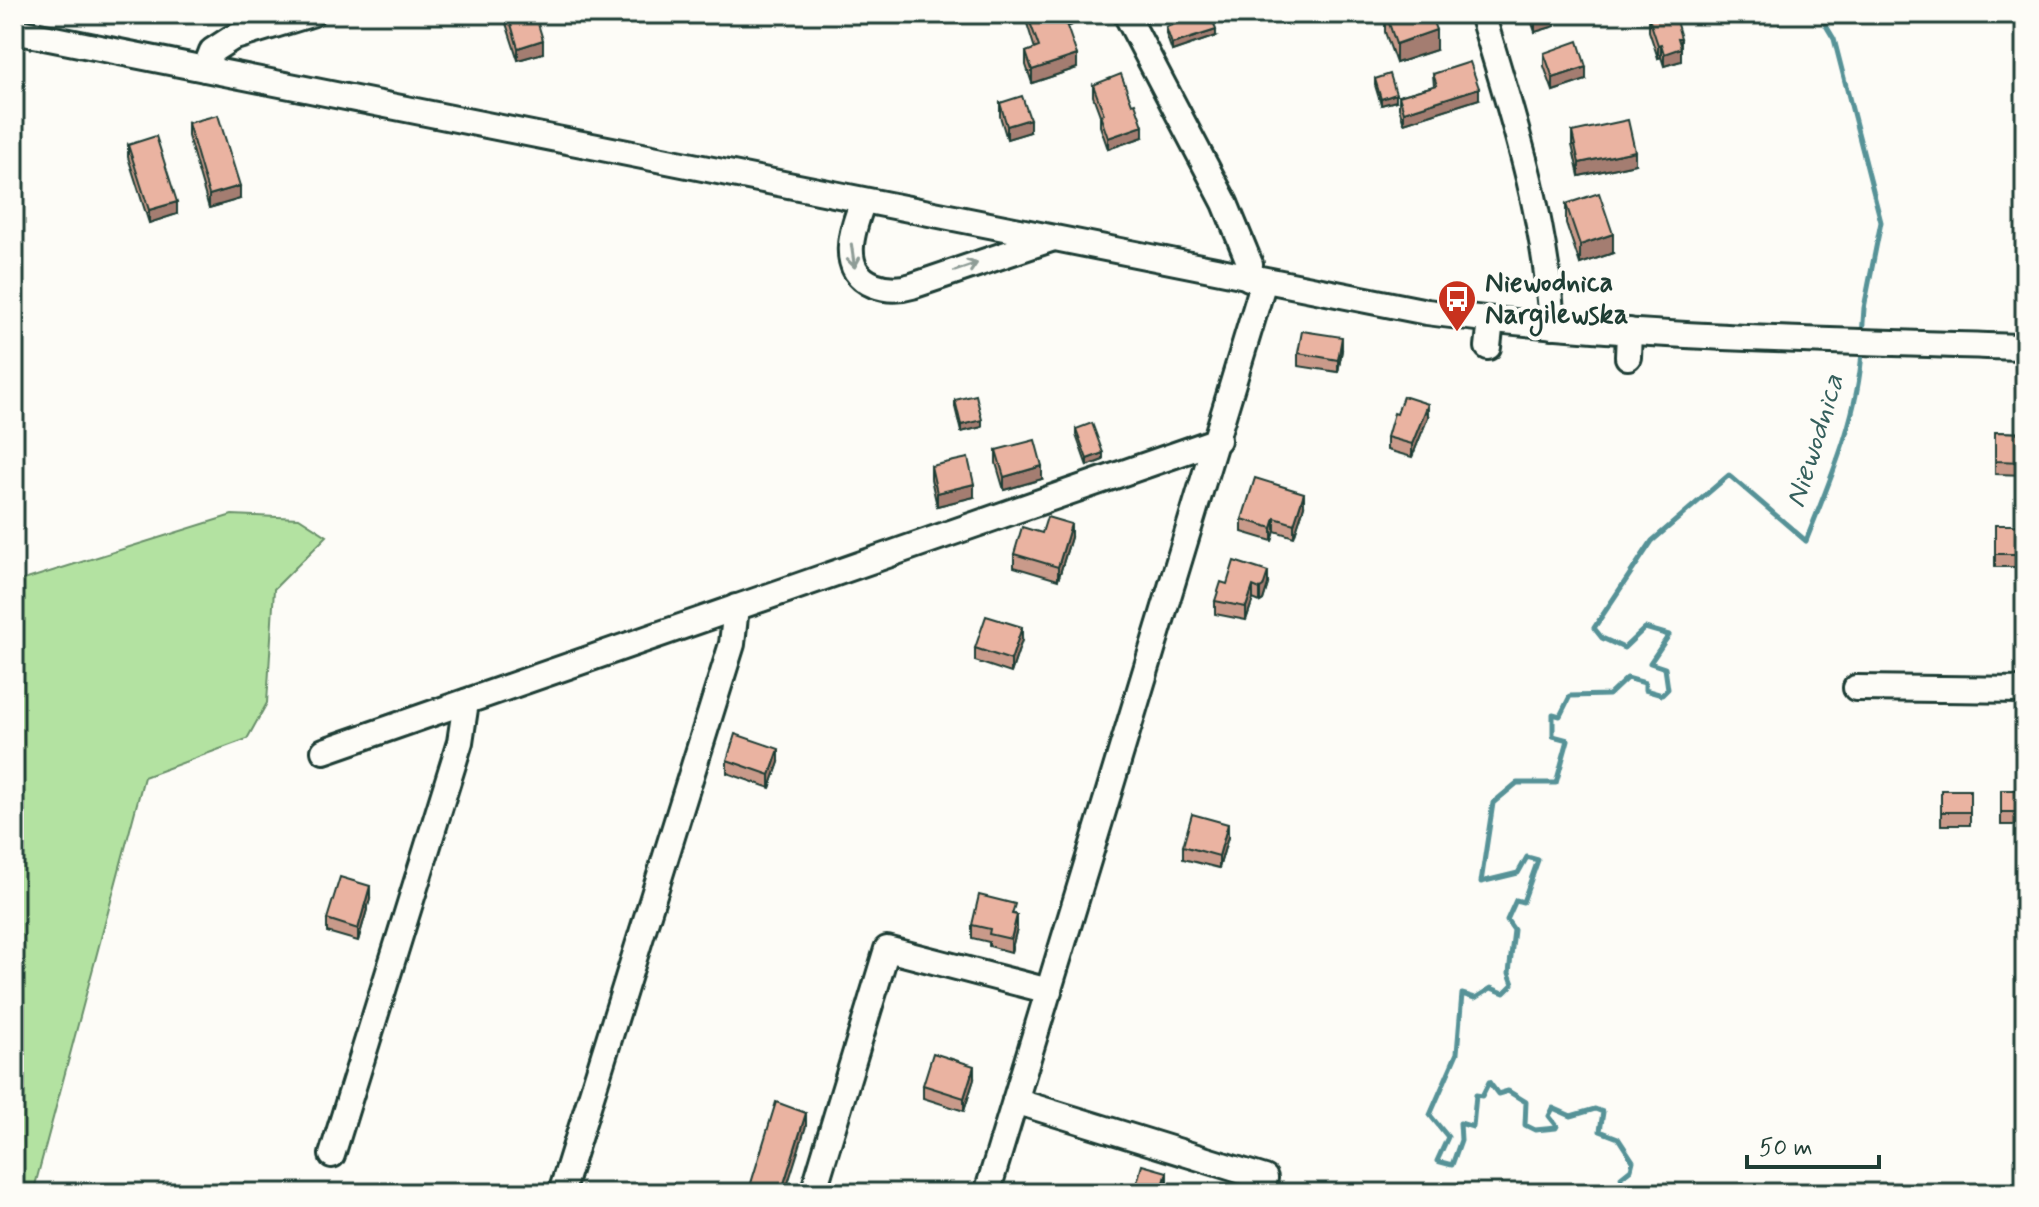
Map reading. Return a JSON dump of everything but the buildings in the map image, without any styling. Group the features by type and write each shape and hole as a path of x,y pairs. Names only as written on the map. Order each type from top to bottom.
{"street":[{"path":"205,69 212,51 232,38 311,14"},
{"path":"987,1193 1218,440 1256,279 1225,203 1126,14"},
{"path":"1482,14 1527,167 1542,241 1552,326"},
{"path":"18,26 205,69 1427,312 1629,331 2025,347"},
{"path":"863,201 852,230 850,252 853,267 863,279 891,289 912,286 1054,239"},
{"path":"1488,347 1491,320"},
{"path":"1628,357 1629,331"},
{"path":"324,751 1218,440"},
{"path":"561,1193 732,644 736,607"},
{"path":"1856,688 2025,690"},
{"path":"332,1155 460,742 466,702"},
{"path":"813,1193 887,949 1049,991"},
{"path":"1015,1101 1265,1178"}],"green space":[{"path":"232,515 299,518 327,536 274,589 267,703 247,739 144,777 33,1193 14,1193 14,583"}],"waterway":[{"name":"Niewodnica","path":"1819,14 1834,39 1881,222 1864,308 1862,337"},
{"name":"Niewodnica","path":"1625,1193 1621,1177 1631,1169 1633,1161 1618,1138 1600,1131 1603,1112 1595,1109 1571,1116 1553,1108 1549,1116 1556,1128 1535,1130 1525,1125 1526,1102 1508,1091 1498,1094 1489,1082 1482,1096 1476,1095 1473,1127 1460,1123 1461,1140 1452,1165 1437,1161 1448,1137 1430,1115 1457,1053 1462,994 1475,998 1491,988 1504,993 1513,984 1509,973 1514,930 1507,920 1516,900 1523,902 1538,860 1527,857 1518,873 1481,882 1493,803 1517,783 1556,783 1568,740 1553,736 1553,714 1560,716 1570,696 1609,695 1627,678 1645,683 1645,690 1662,695 1668,689 1665,668 1650,663 1669,635 1645,628 1624,648 1602,638 1594,628 1652,541 1729,475 1806,541 1849,424 1862,351"}],"place":[{"name":"Niewodnica Nargilewska","path":"1457,333"}]}
